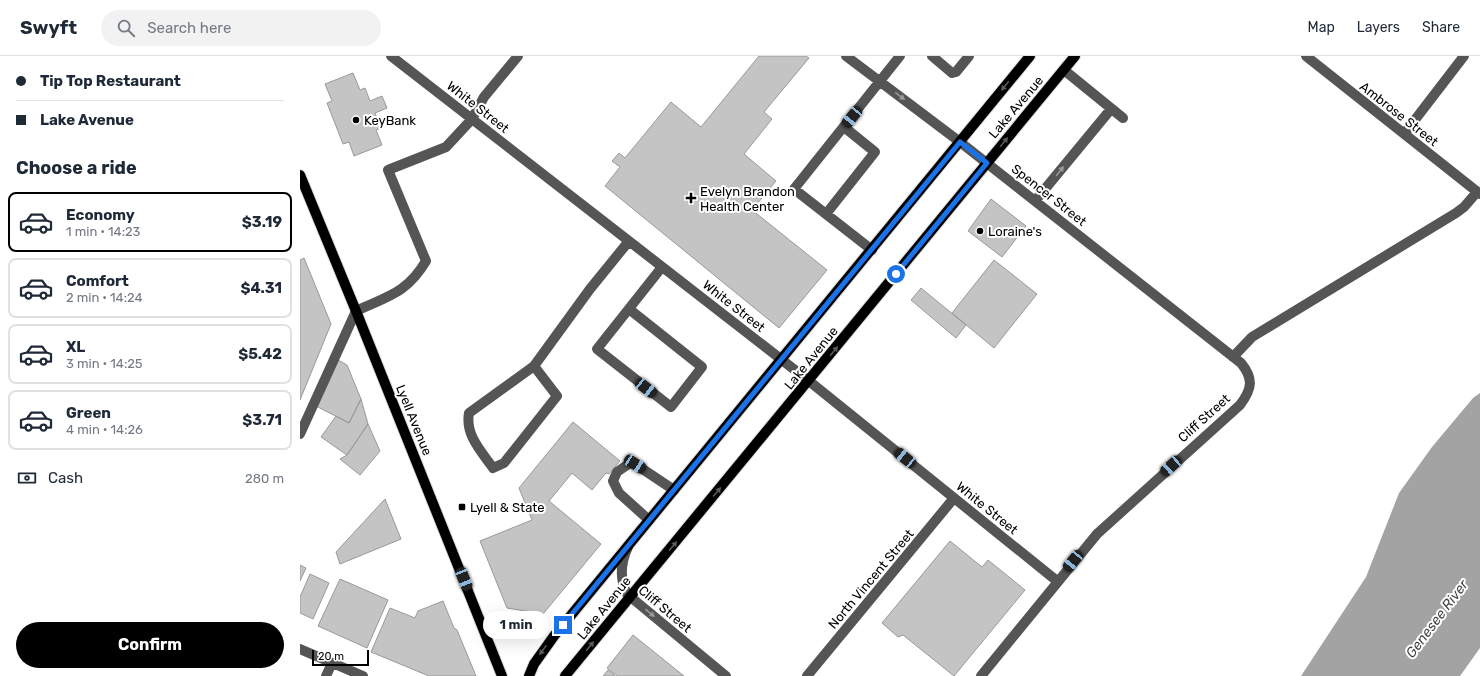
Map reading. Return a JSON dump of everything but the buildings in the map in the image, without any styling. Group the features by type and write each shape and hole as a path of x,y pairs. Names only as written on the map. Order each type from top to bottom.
{"main road":[{"name":"Lake Avenue","path":"529,676 534,664 554,636 1030,56"},
{"name":"Lake Avenue","path":"565,676 1075,56"},
{"name":"Lyell Avenue","path":"300,175 502,676"}],"street":[{"name":"White Street","path":"391,56 809,381 1057,581"},
{"path":"300,434 356,311 402,290 413,280 426,261 388,170 446,147 472,119 484,97 518,56"},
{"name":"Spencer Street","path":"846,56 1036,201 1233,357"},
{"path":"872,250 794,189 900,56"},
{"path":"932,56 952,73 956,72 969,56"},
{"name":"Ambrose Street","path":"1306,56 1478,193"},
{"path":"1404,134 1464,56"},
{"path":"1064,70 1123,118"},
{"path":"1036,201 1111,108"},
{"path":"826,214 875,152 844,126"},
{"path":"1233,357 1252,337 1456,213 1478,193"},
{"path":"534,366 557,396 504,463 493,468 474,442 467,422 469,413 534,366 590,289 629,241"},
{"path":"629,309 702,367 671,407 597,349 662,267"},
{"name":"Cliff Street","path":"981,676 1081,551 1113,518 1240,404 1248,394 1251,386 1250,378 1247,371 1233,357"},
{"path":"649,520 619,493 613,481 617,472 630,463 635,464 674,490"},
{"name":"North Vincent Street","path":"807,676 954,498"},
{"name":"Cliff Street","path":"629,545 623,562 622,577 624,588 630,597 726,676"},
{"path":"300,649 363,676"},
{"path":"326,676 332,663"}],"water":[{"name":"Genesee River","path":"1480,393 1480,648 1460,676 1301,676 1366,577 1399,493 1432,447 1473,398"}],"place":[{"name":"KeyBank","path":"356,120"},
{"name":"Evelyn Brandon Health Center","path":"691,198"},
{"name":"Loraine's","path":"980,231"},
{"name":"Lyell & State","path":"462,507"}],"route":[{"path":"563,625 960,142 987,163 896,274"}]}
